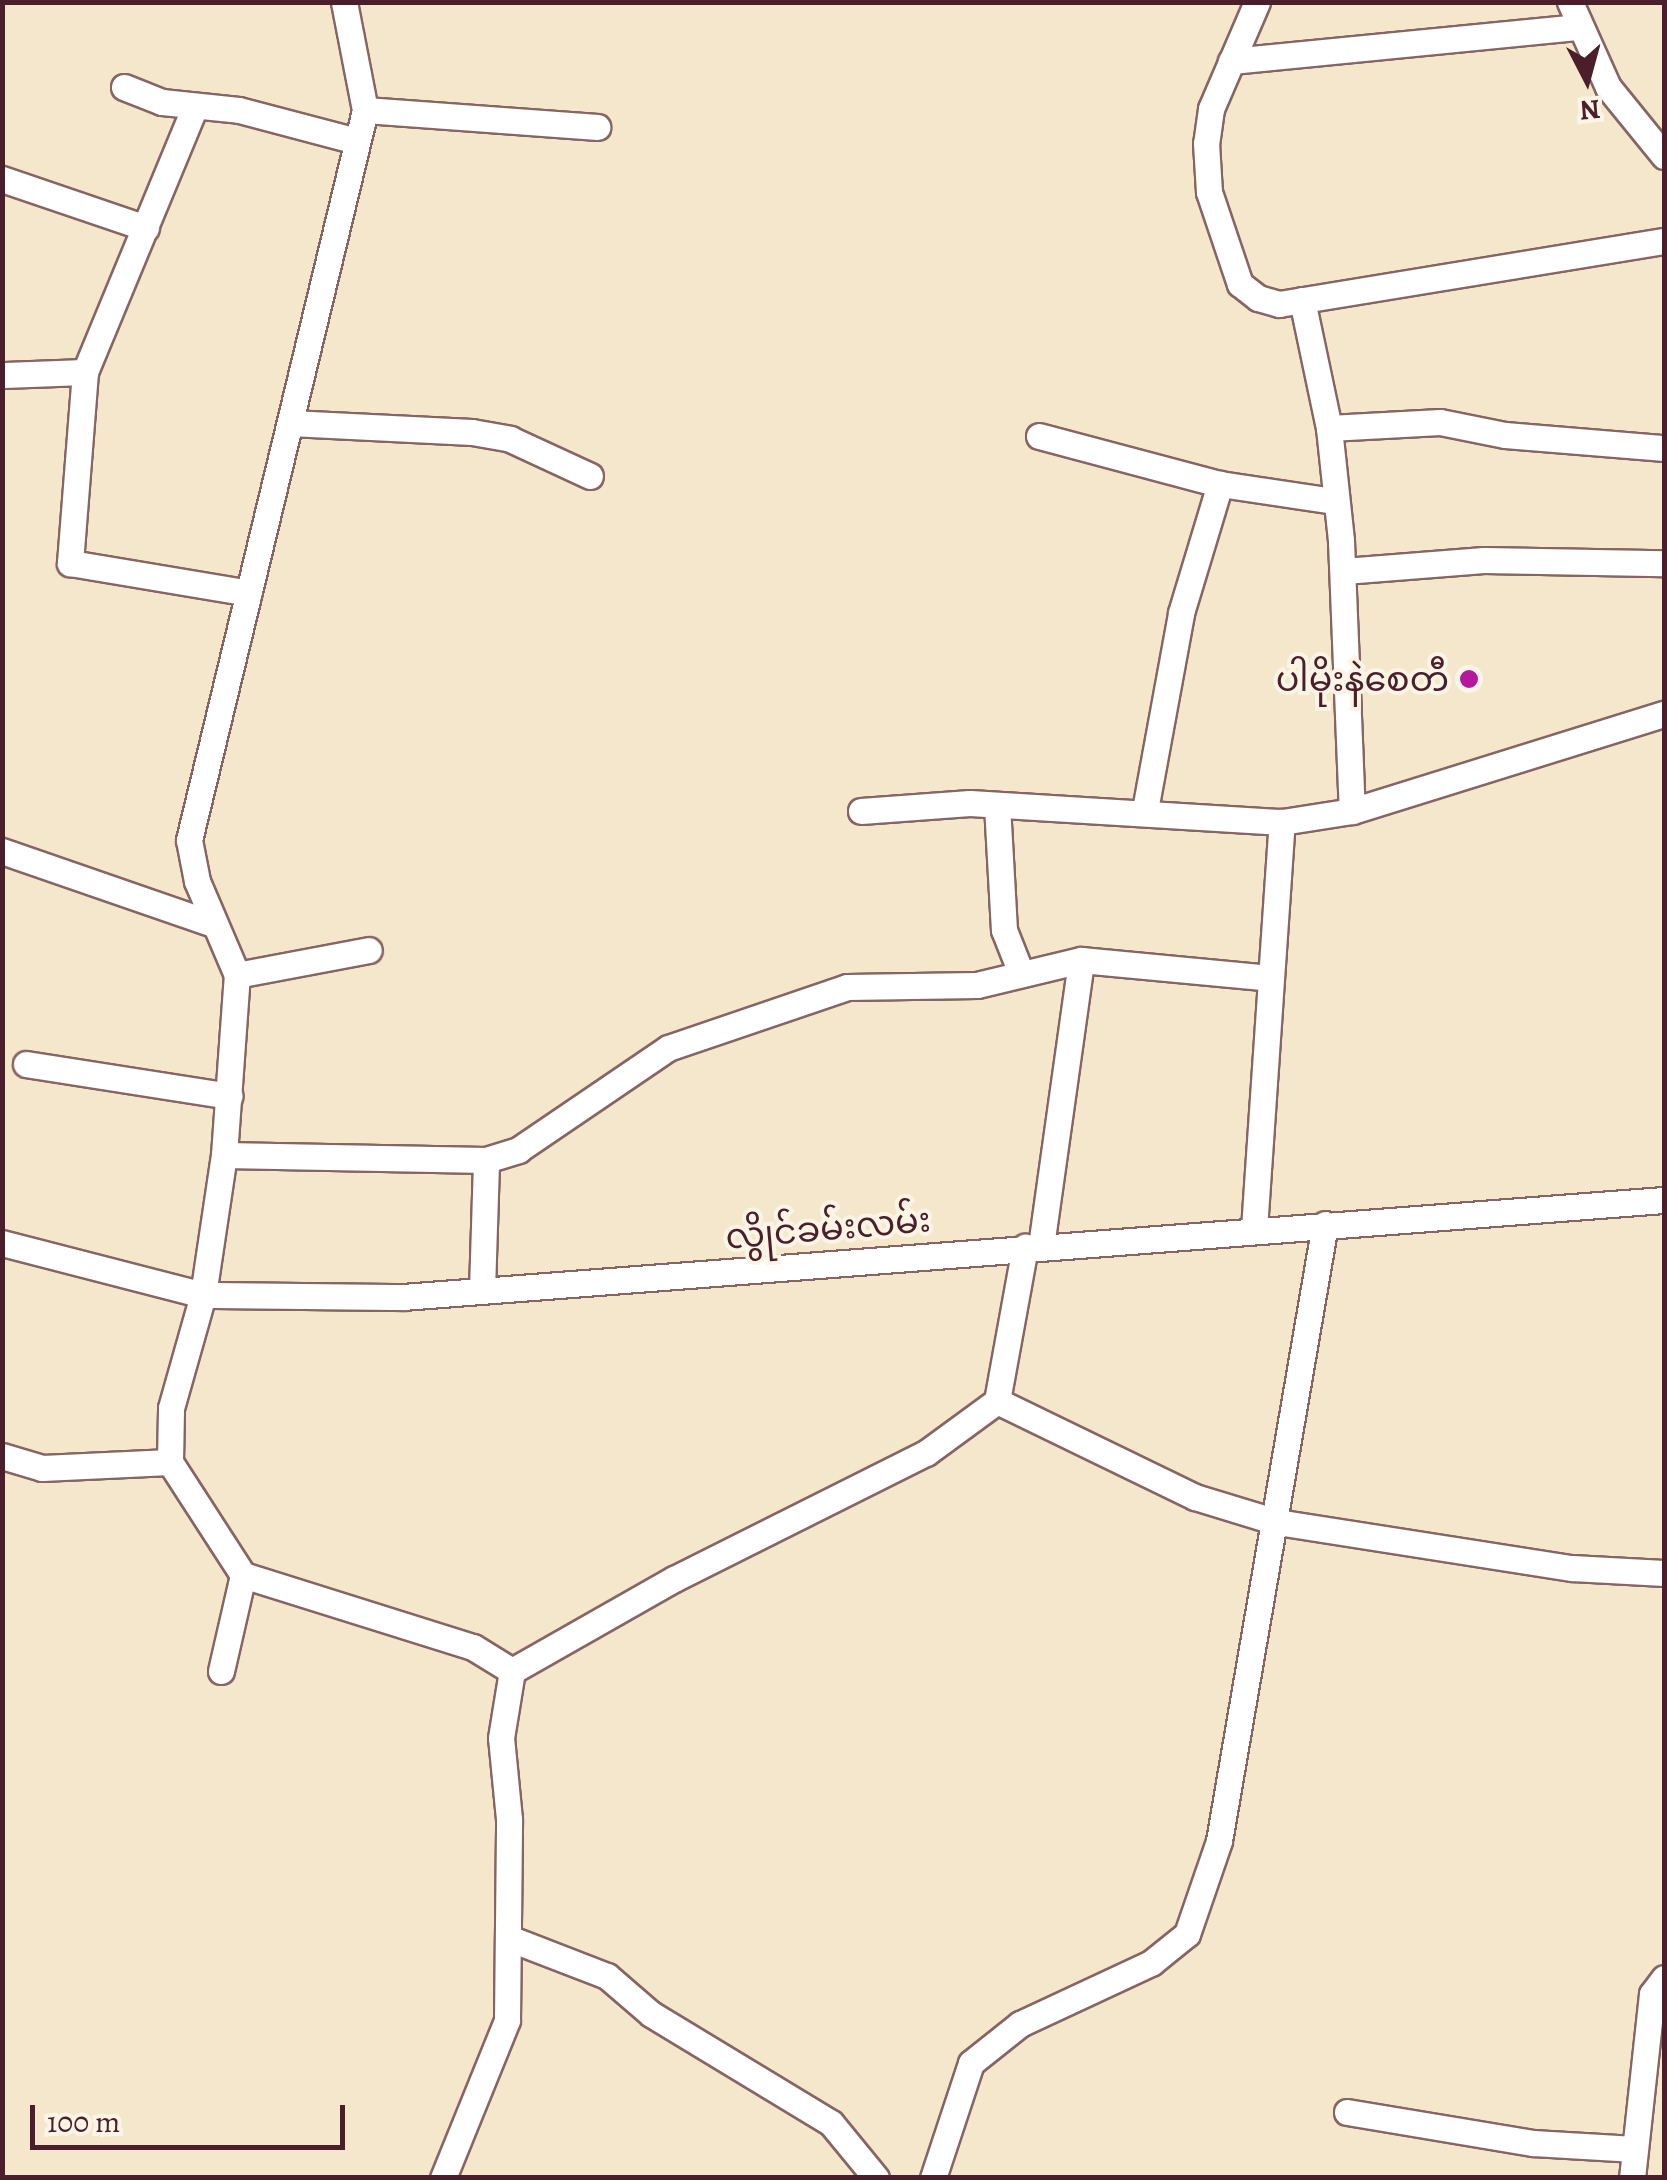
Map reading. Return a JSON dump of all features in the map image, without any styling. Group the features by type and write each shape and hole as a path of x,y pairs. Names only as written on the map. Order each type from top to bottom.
{"street":[{"path":"344,2 365,110 189,840 213,924 237,975 224,1155 203,1295 171,1408 170,1462 243,1575 473,1647 512,1671"},
{"path":"1256,2 1211,109 1209,192 1240,284 1279,304 1664,240"},
{"path":"1231,61 1574,15 1608,87 1664,156"},
{"path":"124,87 194,109 239,110 356,142"},
{"path":"194,109 85,372 70,562 249,593"},
{"path":"365,110 597,127"},
{"path":"2,179 146,228"},
{"path":"1302,300 1329,428 1344,571 1352,812"},
{"path":"2,375 85,372"},
{"path":"1329,428 1440,422 1504,435 1664,448"},
{"path":"290,424 472,432 510,439 590,476"},
{"path":"1039,436 1220,484 1334,501"},
{"path":"1145,810 1181,613 1220,484"},
{"path":"1344,571 1484,560 1664,563"},
{"path":"862,811 997,805 1145,810 1282,822 1352,812 1664,714"},
{"path":"997,805 1004,930 1021,973"},
{"path":"1254,1228 1282,822"},
{"path":"2,851 213,924"},
{"path":"237,975 369,950"},
{"path":"512,1671 674,1579 926,1453 997,1401 1032,1246 1081,960"},
{"path":"224,1155 486,1160 518,1150 668,1048 806,997 847,987 977,986 1081,960 1270,978"},
{"path":"26,1064 230,1096"},
{"path":"482,1290 486,1160"},
{"name":"လွိုင်ခမ်းလမ်း","path":"2,1243 203,1295 402,1298 1254,1228 1664,1200"},
{"path":"933,2178 971,2063 1020,2024 1151,1963 1187,1934 1219,1841 1277,1522 1324,1224"},
{"path":"997,1401 1194,1497 1277,1522 1572,1568 1664,1573"},
{"path":"2,1456 42,1468 170,1462"},
{"path":"221,1671 243,1575"},
{"path":"443,2178 507,2020 511,1939 501,1738 512,1671"},
{"path":"511,1939 607,1976 651,2014 831,2123 876,2178"},
{"path":"1632,2178 1652,1994 1664,1978"},
{"path":"1347,2112 1533,2143 1635,2149"}],"place":[{"name":"ပါမိုးနဲစေတီ","path":"1469,679"}]}
